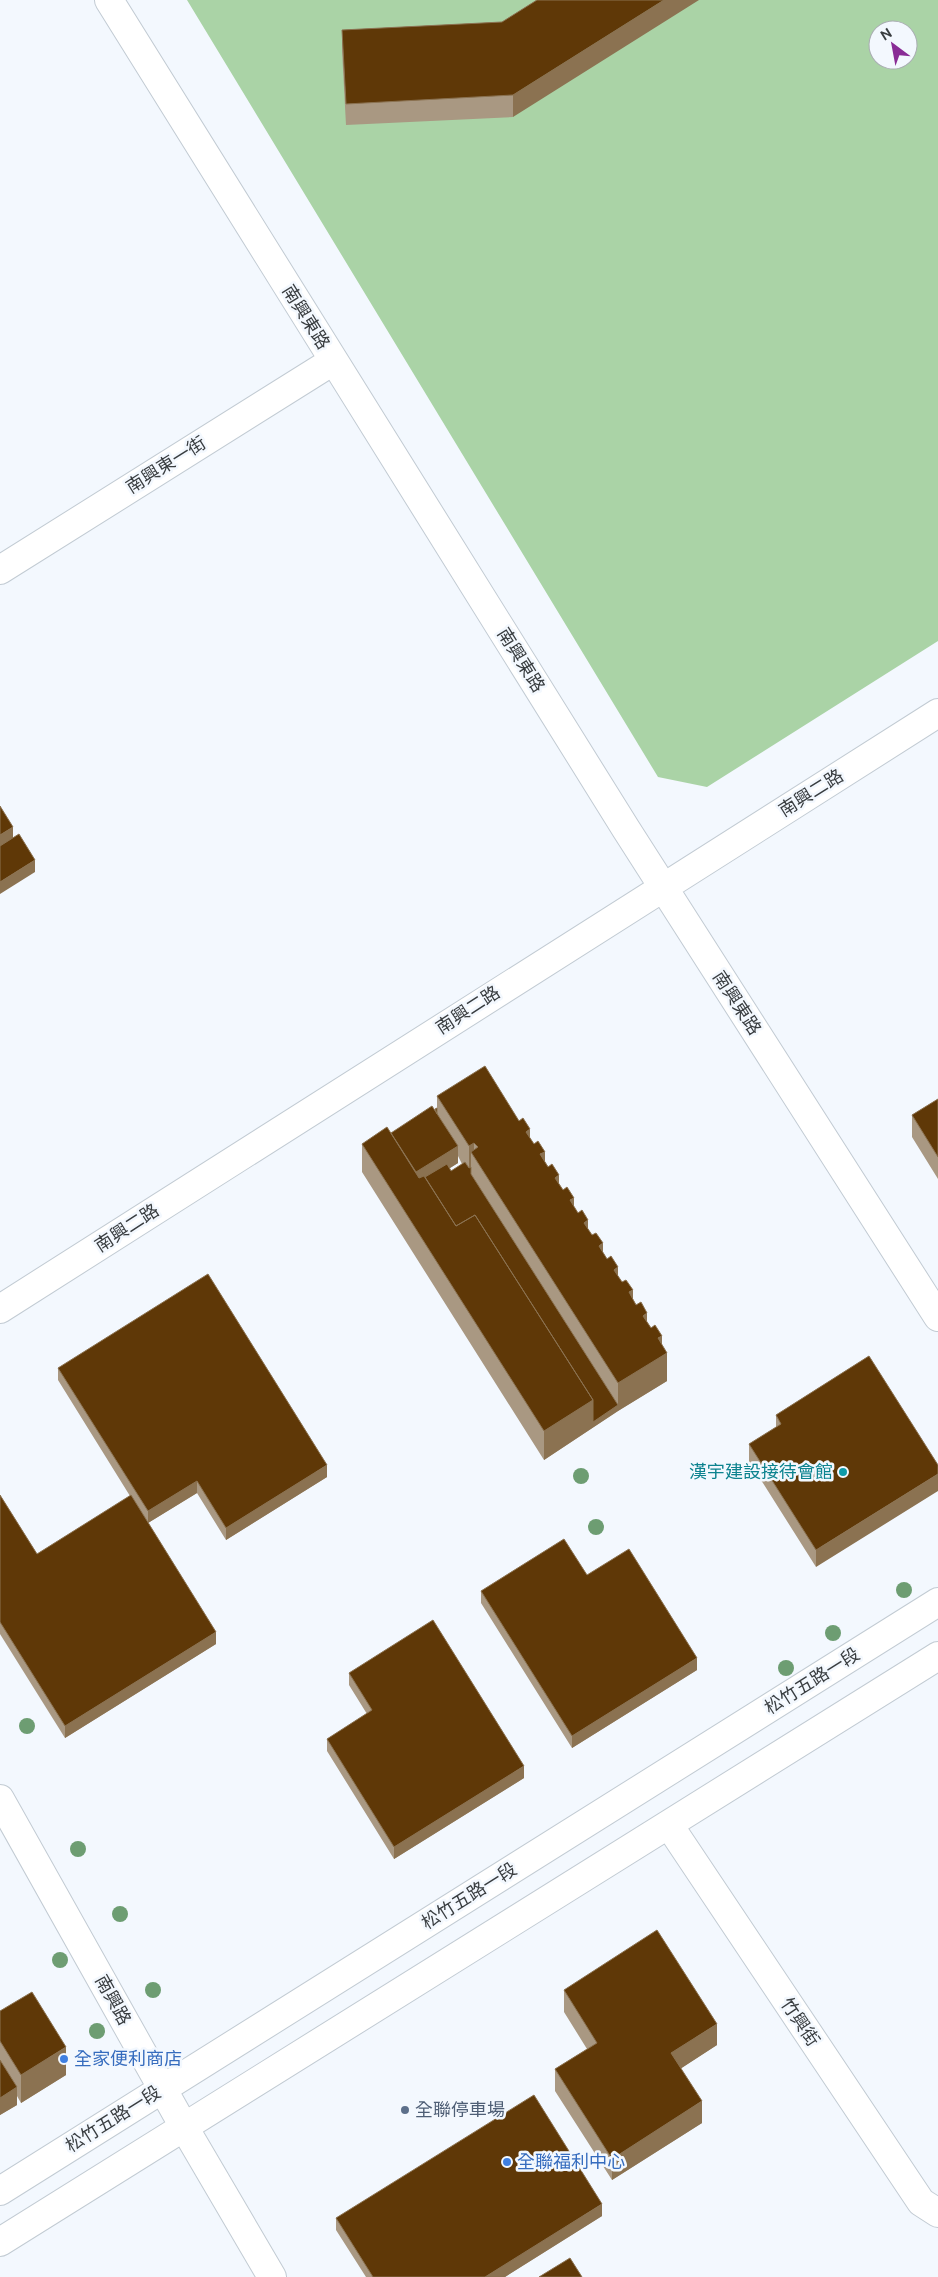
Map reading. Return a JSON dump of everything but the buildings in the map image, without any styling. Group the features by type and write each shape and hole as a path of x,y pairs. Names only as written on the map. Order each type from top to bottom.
{"street":[{"name":"南興東路","path":"109,0 663,886 938,1317"},
{"name":"南興東一街","path":"0,570 333,361"},
{"name":"南興二路","path":"0,1309 938,713"},
{"name":"松竹五路一段","path":"0,2191 938,1602"},
{"path":"0,2242 938,1656"},
{"name":"南興路","path":"0,1799 162,2089 272,2277"},
{"name":"竹興街","path":"669,1825 921,2202 938,2213"}],"green space":[{"path":"187,0 938,0 938,641 707,787 658,777"}],"place":[{"name":"漢宇建設接待會館","path":"843,1472"},
{"name":"全家便利商店","path":"64,2059"},
{"name":"全聯停車場","path":"405,2110"},
{"name":"全聯福利中心","path":"507,2162"}]}
